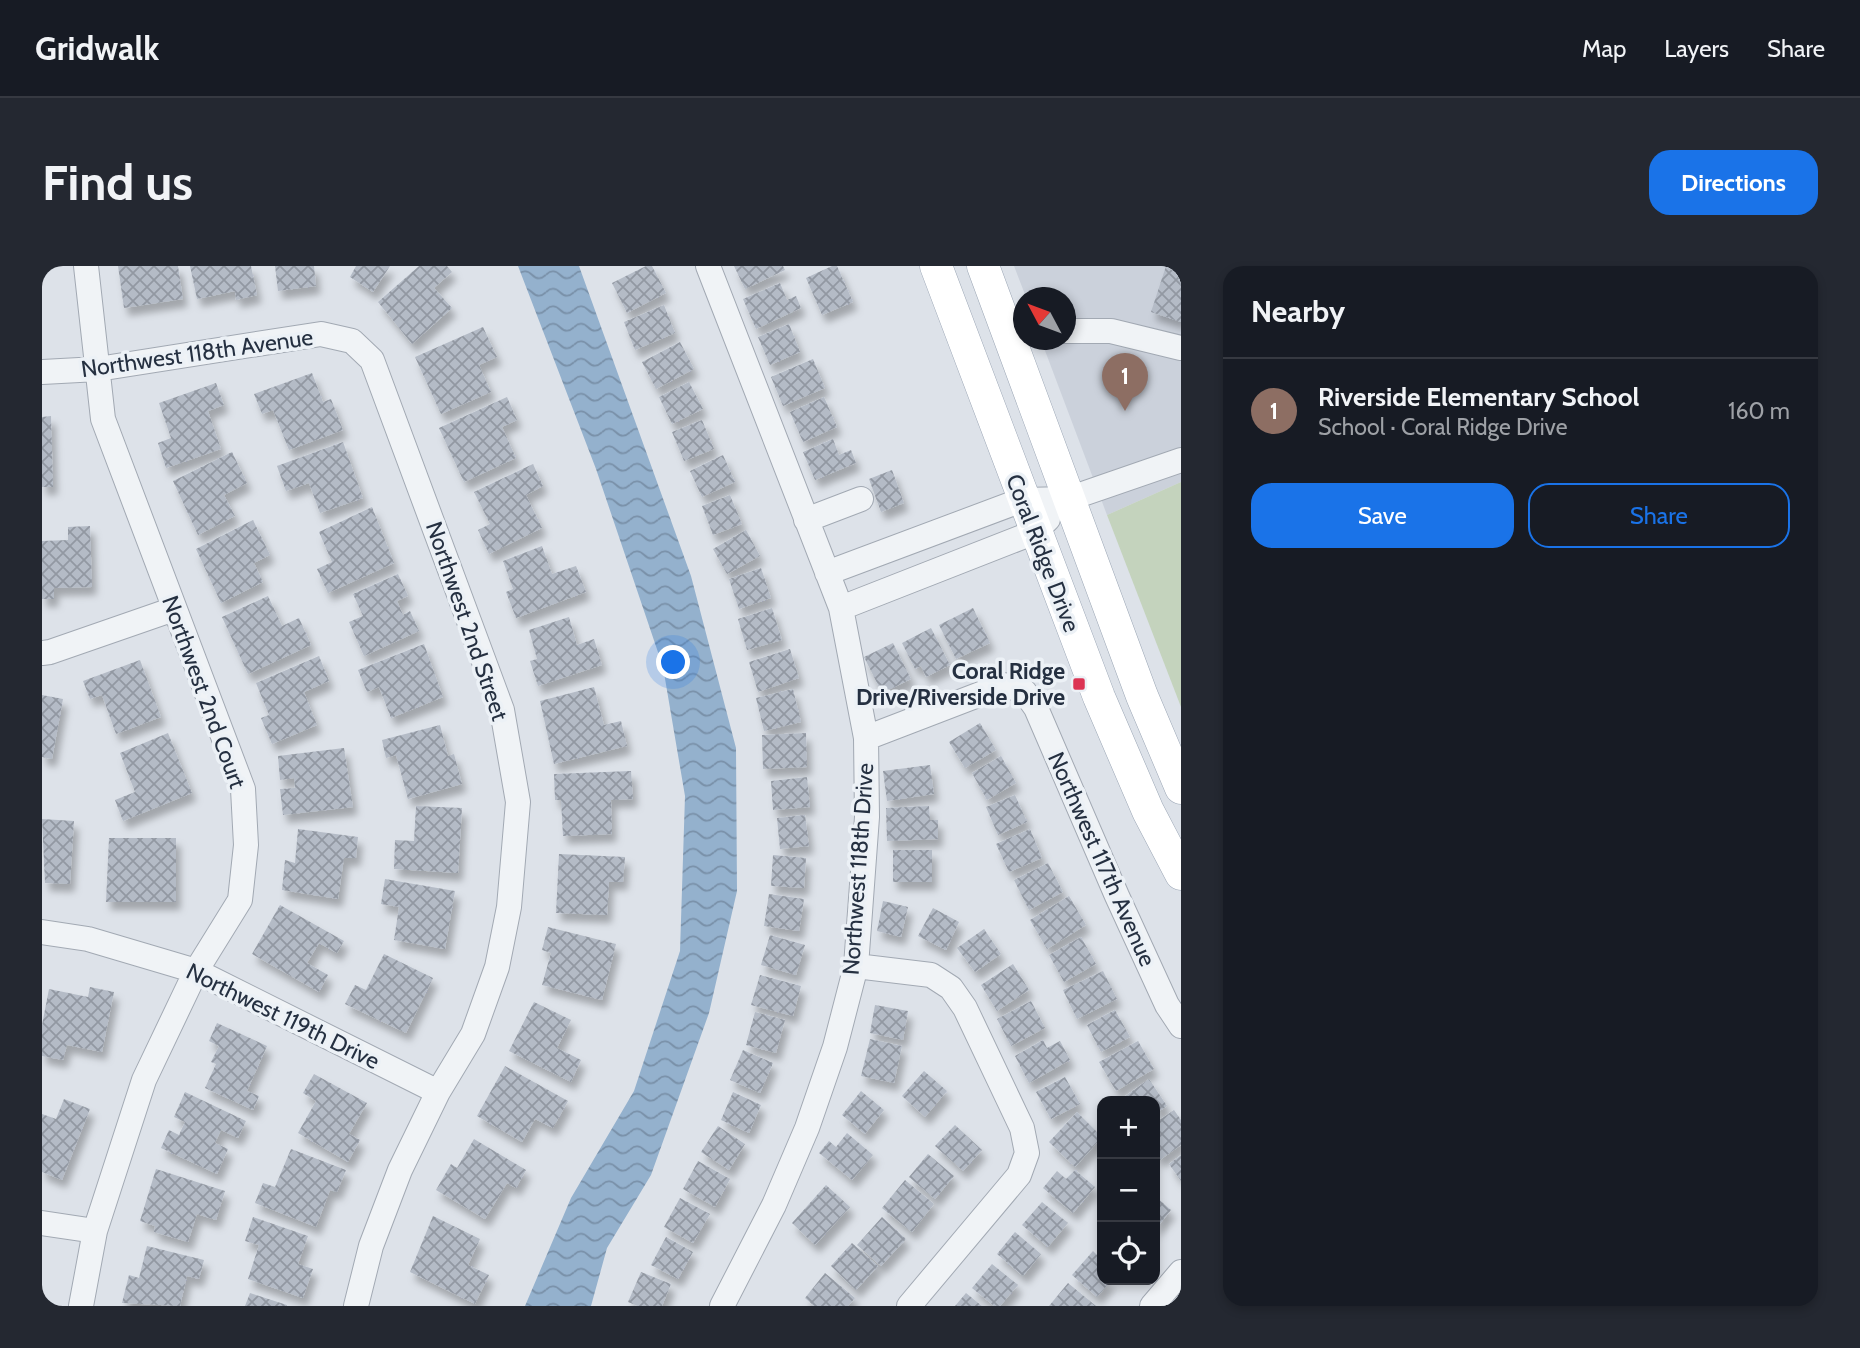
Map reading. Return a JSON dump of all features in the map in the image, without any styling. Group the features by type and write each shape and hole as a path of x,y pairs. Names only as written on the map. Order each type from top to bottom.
{"main road":[{"name":"Coral Ridge Drive","path":"936,266 1021,500 1104,710 1148,811 1181,874"},
{"name":"Coral Ridge Drive","path":"983,266 1013,327"},
{"name":"Coral Ridge Drive","path":"1021,350 1068,499 1142,696 1181,788"}],"street":[{"name":"Northwest 2nd Court","path":"81,1306 95,1231 144,1080 197,971 240,900 246,845 243,789 103,419 86,266"},
{"name":"Northwest 118th Drive","path":"708,266 841,608 866,738 867,817 856,966 835,1047 807,1128 774,1205 722,1306"},
{"path":"1076,331 1111,331 1181,348"},
{"name":"Northwest 118th Avenue","path":"42,372 97,369 321,334 352,341"},
{"name":"Northwest 2nd Street","path":"352,341 372,360 502,710 518,802 509,907 497,967 473,1034 438,1092 400,1170 371,1246 356,1306"},
{"path":"827,573 1021,500 1068,499 1181,460"},
{"path":"806,520 861,499"},
{"path":"841,608 1035,532 1068,499"},
{"path":"42,653 50,653 174,609"},
{"name":"Northwest 117th Avenue","path":"866,738 1004,685 1024,691 1036,708 1167,1005 1181,1026"},
{"name":"Northwest 119th Drive","path":"42,932 88,939 197,971 438,1092"},
{"path":"856,966 931,975 951,988 965,1008 1022,1128 1027,1153 1019,1175 909,1306"},
{"path":"42,1223 95,1231"},
{"path":"1153,1306 1181,1272"}],"shaded area":[{"path":"1014,266 1181,266 1181,482 1107,515 1045,350 1076,350 1076,287 1022,287"}],"green space":[{"path":"1181,482 1181,707 1107,515"}],"water":[{"path":"518,266 579,266 691,576 736,748 737,891 709,1013 651,1175 607,1248 591,1306 525,1306 571,1198 634,1091 680,951 685,796 663,667 596,469"}],"building":[{"path":"118,266 178,266 183,299 124,308"},
{"path":"190,266 251,266 257,295 236,300 235,291 197,299"},
{"path":"275,266 314,266 316,286 278,291"},
{"path":"356,266 390,266 373,292 350,277"},
{"path":"419,266 447,266 452,272 434,288 452,308 412,344 378,302"},
{"path":"646,266 652,266 666,293 627,313 612,283"},
{"path":"734,266 783,266 785,270 745,289"},
{"path":"837,266 853,302 822,315 806,278"},
{"path":"1166,266 1181,266 1181,322 1151,312"},
{"path":"780,283 787,300 796,296 801,308 756,329 743,299"},
{"path":"664,305 675,333 635,350 624,322"},
{"path":"789,324 800,352 770,365 758,337"},
{"path":"483,327 497,357 479,365 491,392 441,414 415,357"},
{"path":"680,342 694,369 656,389 642,362"},
{"path":"813,359 825,388 783,406 771,377"},
{"path":"312,373 323,402 331,399 343,430 289,450 273,410 262,414 254,394"},
{"path":"689,382 703,409 672,424 659,397"},
{"path":"216,383 224,405 208,411 221,449 166,468 158,443 171,438 159,403"},
{"path":"507,397 517,420 502,427 516,458 464,482 439,428"},
{"path":"824,397 837,427 803,442 790,412"},
{"path":"51,416 53,487 42,487 42,417"},
{"path":"702,420 714,449 684,461 672,432"},
{"path":"833,439 839,455 851,450 856,463 815,480 803,452"},
{"path":"343,442 363,498 320,513 309,483 286,491 277,466"},
{"path":"232,452 247,483 224,495 235,516 198,535 173,481"},
{"path":"723,455 735,482 702,497 690,471"},
{"path":"533,464 543,486 526,495 542,528 489,554 478,530 490,524 474,492"},
{"path":"892,470 904,503 881,512 869,479"},
{"path":"730,495 742,524 713,535 702,506"},
{"path":"372,507 394,563 328,593 317,569 332,562 319,532"},
{"path":"253,520 270,555 254,563 263,582 221,603 196,549"},
{"path":"90,526 92,587 54,588 54,599 42,599 42,541 68,540 68,527"},
{"path":"746,530 760,556 727,574 713,549"},
{"path":"542,546 552,574 576,566 586,592 516,618 506,592 513,589 503,561"},
{"path":"761,568 771,598 739,609 729,579"},
{"path":"398,574 408,596 397,601 403,615 410,611 419,631 364,656 349,622 363,616 353,594"},
{"path":"268,596 282,626 299,618 311,645 248,674 222,617"},
{"path":"772,608 782,640 747,650 738,619"},
{"path":"973,608 990,643 956,659 939,625"},
{"path":"569,617 577,645 594,639 602,665 538,686 530,661 537,659 529,630"},
{"path":"931,628 950,665 926,677 921,666 915,669 902,643"},
{"path":"893,643 911,679 882,693 864,657"},
{"path":"424,644 443,697 391,718 379,687 367,692 358,670"},
{"path":"790,649 799,678 758,692 749,662"},
{"path":"319,656 329,681 304,692 317,725 272,744 261,718 269,715 256,683"},
{"path":"140,660 161,717 116,734 102,695 90,699 83,681"},
{"path":"594,687 604,725 621,721 627,746 554,764 540,701"},
{"path":"793,689 801,722 764,731 756,698"},
{"path":"42,695 63,699 52,759 42,757"},
{"path":"980,723 996,750 965,768 949,742"},
{"path":"440,725 448,756 454,754 462,784 408,799 396,755 386,758 382,740"},
{"path":"168,733 192,793 123,821 115,800 135,792 120,753"},
{"path":"806,733 807,767 763,769 762,735"},
{"path":"344,748 353,807 283,815 280,789 295,788 294,778 280,780 278,756"},
{"path":"1001,756 1016,783 987,800 972,773"},
{"path":"930,765 934,794 887,801 883,771"},
{"path":"631,771 633,799 611,800 612,834 563,836 561,800 555,800 554,774"},
{"path":"807,777 810,807 773,810 771,781"},
{"path":"1015,795 1027,822 998,835 986,807"},
{"path":"416,806 462,808 458,873 394,869 395,840 414,841"},
{"path":"929,806 930,820 938,820 938,839 887,841 886,808"},
{"path":"805,815 809,846 780,849 777,818"},
{"path":"42,819 74,821 70,884 45,883"},
{"path":"298,829 358,837 356,858 344,858 338,899 282,890 285,860 295,863"},
{"path":"1030,829 1042,858 1009,872 996,844"},
{"path":"109,838 176,838 176,902 106,902"},
{"path":"893,850 932,850 932,882 893,882"},
{"path":"559,854 625,857 623,882 609,882 607,915 556,913"},
{"path":"773,855 806,858 804,888 771,886"},
{"path":"1048,863 1063,892 1029,910 1014,880"},
{"path":"385,879 455,891 445,949 394,940 399,907 381,904"},
{"path":"769,894 804,899 799,931 764,926"},
{"path":"1069,896 1086,925 1047,949 1030,920"},
{"path":"883,901 908,907 901,937 877,931"},
{"path":"280,905 344,941 337,953 319,943 307,963 328,975 319,992 252,954"},
{"path":"933,908 959,922 946,950 918,936"},
{"path":"548,927 616,944 602,1000 542,985 551,953 542,950"},
{"path":"984,929 1001,954 975,972 957,948"},
{"path":"770,935 805,945 796,975 761,965"},
{"path":"1081,937 1096,964 1064,982 1049,955"},
{"path":"384,954 433,978 406,1033 345,1004 355,985 366,990"},
{"path":"1013,964 1029,990 997,1011 981,985"},
{"path":"1103,971 1117,999 1077,1019 1063,990"},
{"path":"760,975 801,986 793,1016 751,1005"},
{"path":"90,987 114,992 102,1052 67,1045 63,1060 42,1056 42,1025 49,989 88,997"},
{"path":"1031,1001 1045,1028 1011,1046 997,1019"},
{"path":"534,1002 571,1020 557,1048 581,1060 571,1082 509,1051"},
{"path":"875,1005 908,1011 903,1040 870,1033"},
{"path":"1115,1010 1130,1037 1101,1052 1087,1025"},
{"path":"755,1012 785,1020 776,1053 746,1045"},
{"path":"217,1023 267,1046 247,1091 259,1096 253,1110 205,1088 216,1064 211,1062 219,1046 209,1041"},
{"path":"870,1039 902,1046 894,1083 861,1076"},
{"path":"1043,1040 1047,1048 1060,1041 1070,1060 1029,1083 1015,1056"},
{"path":"1138,1041 1154,1069 1116,1091 1099,1062"},
{"path":"743,1050 773,1063 760,1093 730,1080"},
{"path":"505,1066 568,1101 553,1128 535,1119 522,1142 477,1116"},
{"path":"924,1071 947,1091 925,1117 902,1096"},
{"path":"314,1074 367,1103 349,1134 360,1140 348,1162 298,1133 316,1101 303,1093"},
{"path":"1065,1077 1080,1104 1051,1119 1036,1092"},
{"path":"1149,1079 1167,1106 1160,1111 1160,1096 1125,1096"},
{"path":"861,1091 884,1110 865,1134 842,1115"},
{"path":"185,1092 246,1121 238,1138 221,1130 215,1143 228,1149 217,1174 161,1148 169,1130 179,1135 185,1122 174,1117"},
{"path":"733,1092 761,1105 749,1133 721,1120"},
{"path":"64,1099 90,1109 62,1180 42,1172 42,1114 56,1119"},
{"path":"1174,1110 1181,1120 1181,1145 1160,1160 1160,1159 1160,1120"},
{"path":"1077,1112 1097,1132 1097,1143 1075,1167 1049,1142"},
{"path":"955,1125 982,1150 963,1171 935,1146"},
{"path":"718,1126 745,1144 729,1170 701,1152"},
{"path":"847,1133 873,1155 852,1180 819,1153 829,1141 836,1147"},
{"path":"474,1139 526,1170 516,1188 507,1183 485,1219 436,1190 451,1164 457,1168"},
{"path":"291,1149 346,1170 337,1192 330,1190 316,1227 255,1203 263,1183 275,1187"},
{"path":"928,1154 954,1176 935,1199 909,1177"},
{"path":"1181,1155 1181,1181 1169,1164"},
{"path":"698,1161 730,1179 715,1207 683,1189"},
{"path":"156,1169 225,1191 216,1220 197,1214 188,1242 154,1232 155,1226 140,1221"},
{"path":"1075,1170 1095,1187 1073,1213 1043,1188 1057,1171 1066,1179"},
{"path":"905,1180 934,1204 912,1232 882,1208"},
{"path":"826,1185 850,1207 815,1245 792,1223"},
{"path":"680,1198 710,1214 693,1243 664,1227"},
{"path":"1160,1200 1171,1210 1160,1224"},
{"path":"1042,1202 1068,1223 1048,1247 1022,1225"},
{"path":"433,1216 480,1239 468,1265 489,1275 475,1304 410,1272"},
{"path":"253,1217 308,1236 298,1264 313,1269 303,1298 248,1279 259,1245 245,1241"},
{"path":"882,1217 906,1239 881,1266 857,1245"},
{"path":"1015,1232 1041,1254 1023,1276 997,1254"},
{"path":"666,1237 693,1252 678,1279 651,1265"},
{"path":"852,1243 878,1266 856,1290 831,1266"},
{"path":"147,1246 204,1260 199,1279 187,1276 180,1306 122,1303 129,1275 139,1278"},
{"path":"1093,1251 1097,1255 1097,1285 1108,1285 1097,1297 1072,1275"},
{"path":"992,1264 1018,1285 1000,1306 994,1306 972,1288"},
{"path":"641,1272 671,1284 662,1306 638,1306 628,1302"},
{"path":"825,1273 855,1298 848,1306 814,1306 805,1298"},
{"path":"1068,1283 1096,1306 1049,1306"},
{"path":"250,1293 287,1305 287,1306 245,1306"},
{"path":"966,1293 982,1306 955,1306"}],"place":[{"name":"Riverside Elementary School","path":"1125,411"},
{"name":"Coral Ridge Drive/Riverside Drive","path":"1079,684"}]}
